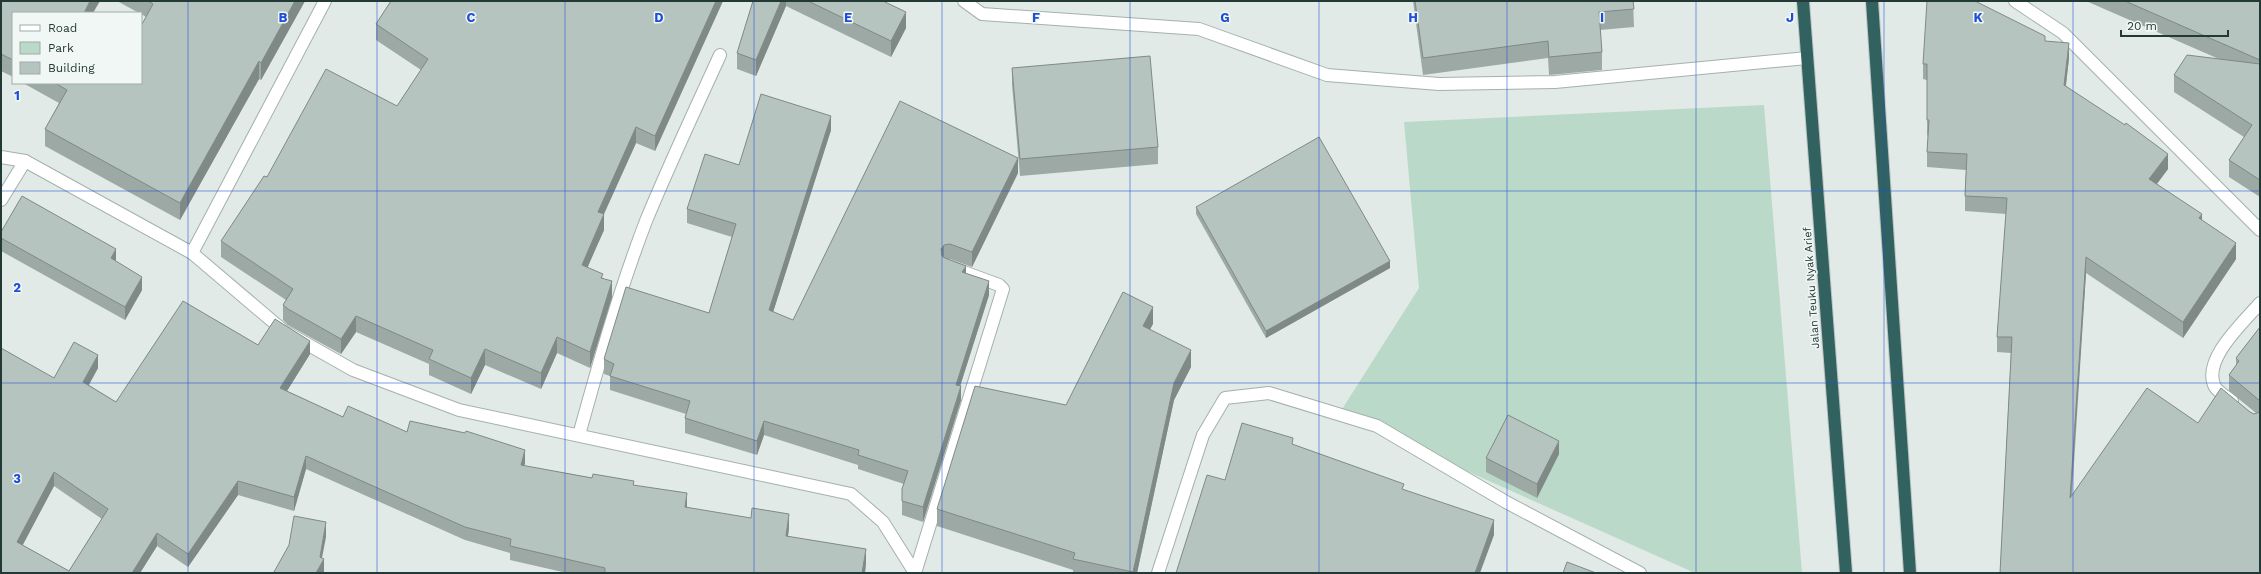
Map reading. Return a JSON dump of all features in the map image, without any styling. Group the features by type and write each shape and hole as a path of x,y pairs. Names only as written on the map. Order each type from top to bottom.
{"highway":[{"name":"Jalan Teuku Nyak Arief","path":"1803,1 1846,573"},
{"path":"1872,1 1910,573"}],"street":[{"path":"192,253 325,1"},
{"path":"964,1 982,14 1199,30 1327,75 1439,84 1555,82 1807,58"},
{"path":"2015,1 2063,33 2260,230"},
{"path":"579,435 608,329 646,222 675,152 720,56"},
{"path":"1,157 25,161 192,253 284,331 353,370 459,410 850,494 884,522 915,573"},
{"path":"1,200 25,161"},
{"path":"915,573 1003,289 998,285 948,266"},
{"path":"2238,407 2215,387 2212,369 2216,356 2260,303"},
{"path":"1158,573 1203,435 1221,404 1225,398 1269,393 1377,426 1506,502 1640,573"}],"green space":[{"path":"1764,105 1802,573 1695,573 1339,414 1419,288 1404,122"}],"building":[{"path":"1,1 90,1 84,12 12,12 12,60 1,54"},
{"path":"148,1 295,1 261,63 259,61 180,203 45,129 67,90 57,84 142,84 142,24 153,4"},
{"path":"391,1 716,1 655,136 636,127 598,212 604,214 582,265 603,274 601,278 612,281 590,352 557,337 541,373 485,349 471,378 429,359 433,350 356,316 341,339 283,305 293,289 221,241 264,176 267,177 326,69 397,106 428,59 376,24"},
{"path":"753,1 781,1 756,60 737,53"},
{"path":"808,1 883,1 906,12 891,41"},
{"path":"1415,1 1633,1 1634,9 1599,12 1602,52 1549,57 1548,41 1423,58"},
{"path":"1927,1 1975,1 2045,36 2045,41 2069,43 2064,85 2125,125 2126,123 2168,154 2149,179 2202,214 2199,218 2236,243 2183,322 2086,257 2070,498 2147,388 2198,423 2221,388 2250,412 2254,414 2260,412 2260,573 2000,573 2012,337 1997,337 2007,198 1965,196 1967,154 1927,152 1929,120 1927,120 1927,64 1923,64"},
{"path":"2125,1 2260,1 2260,60"},
{"path":"2187,55 2260,64 2260,180 2229,160 2252,125 2174,75"},
{"path":"1150,56 1158,147 1020,159 1012,68"},
{"path":"761,94 831,116 769,310 793,320 900,101 1018,158 972,252 950,244 944,245 941,249 942,256 966,266 962,272 989,281 956,385 961,386 923,507 902,501 902,489 908,471 858,455 859,450 764,421 757,441 685,418 690,401 610,376 614,364 604,359 626,287 709,313 736,224 687,209 705,154 739,165"},
{"path":"1319,137 1390,261 1266,331 1196,207"},
{"path":"22,196 116,249 111,258 142,277 125,307 1,238 1,232"},
{"path":"1123,292 1153,307 1143,326 1191,350 1174,383 1133,572 1073,559 1075,553 937,509 975,386 1066,405"},
{"path":"183,301 258,345 275,319 310,341 280,388 343,417 348,406 407,432 410,421 465,433 466,431 525,450 521,465 592,478 593,474 634,481 633,485 687,493 685,507 751,518 752,508 789,514 786,536 866,549 862,573 605,573 605,568 510,546 511,539 465,527 306,456 294,497 238,481 188,554 157,533 132,573 1,573 1,348 54,378 74,342 98,355 83,382 116,402","holes":["54,472 108,509 69,571 17,542"]},
{"path":"2260,327 2260,401 2229,375 2239,361 2236,358"},
{"path":"1508,415 1559,441 1537,484 1486,458"},
{"path":"1242,423 1293,438 1292,444 1404,484 1402,489 1494,520 1475,573 1176,573 1207,475 1225,480"},
{"path":"294,516 326,522 320,557 324,559 316,573 274,572 289,545"},
{"path":"1567,562 1596,573 1563,573"}]}
